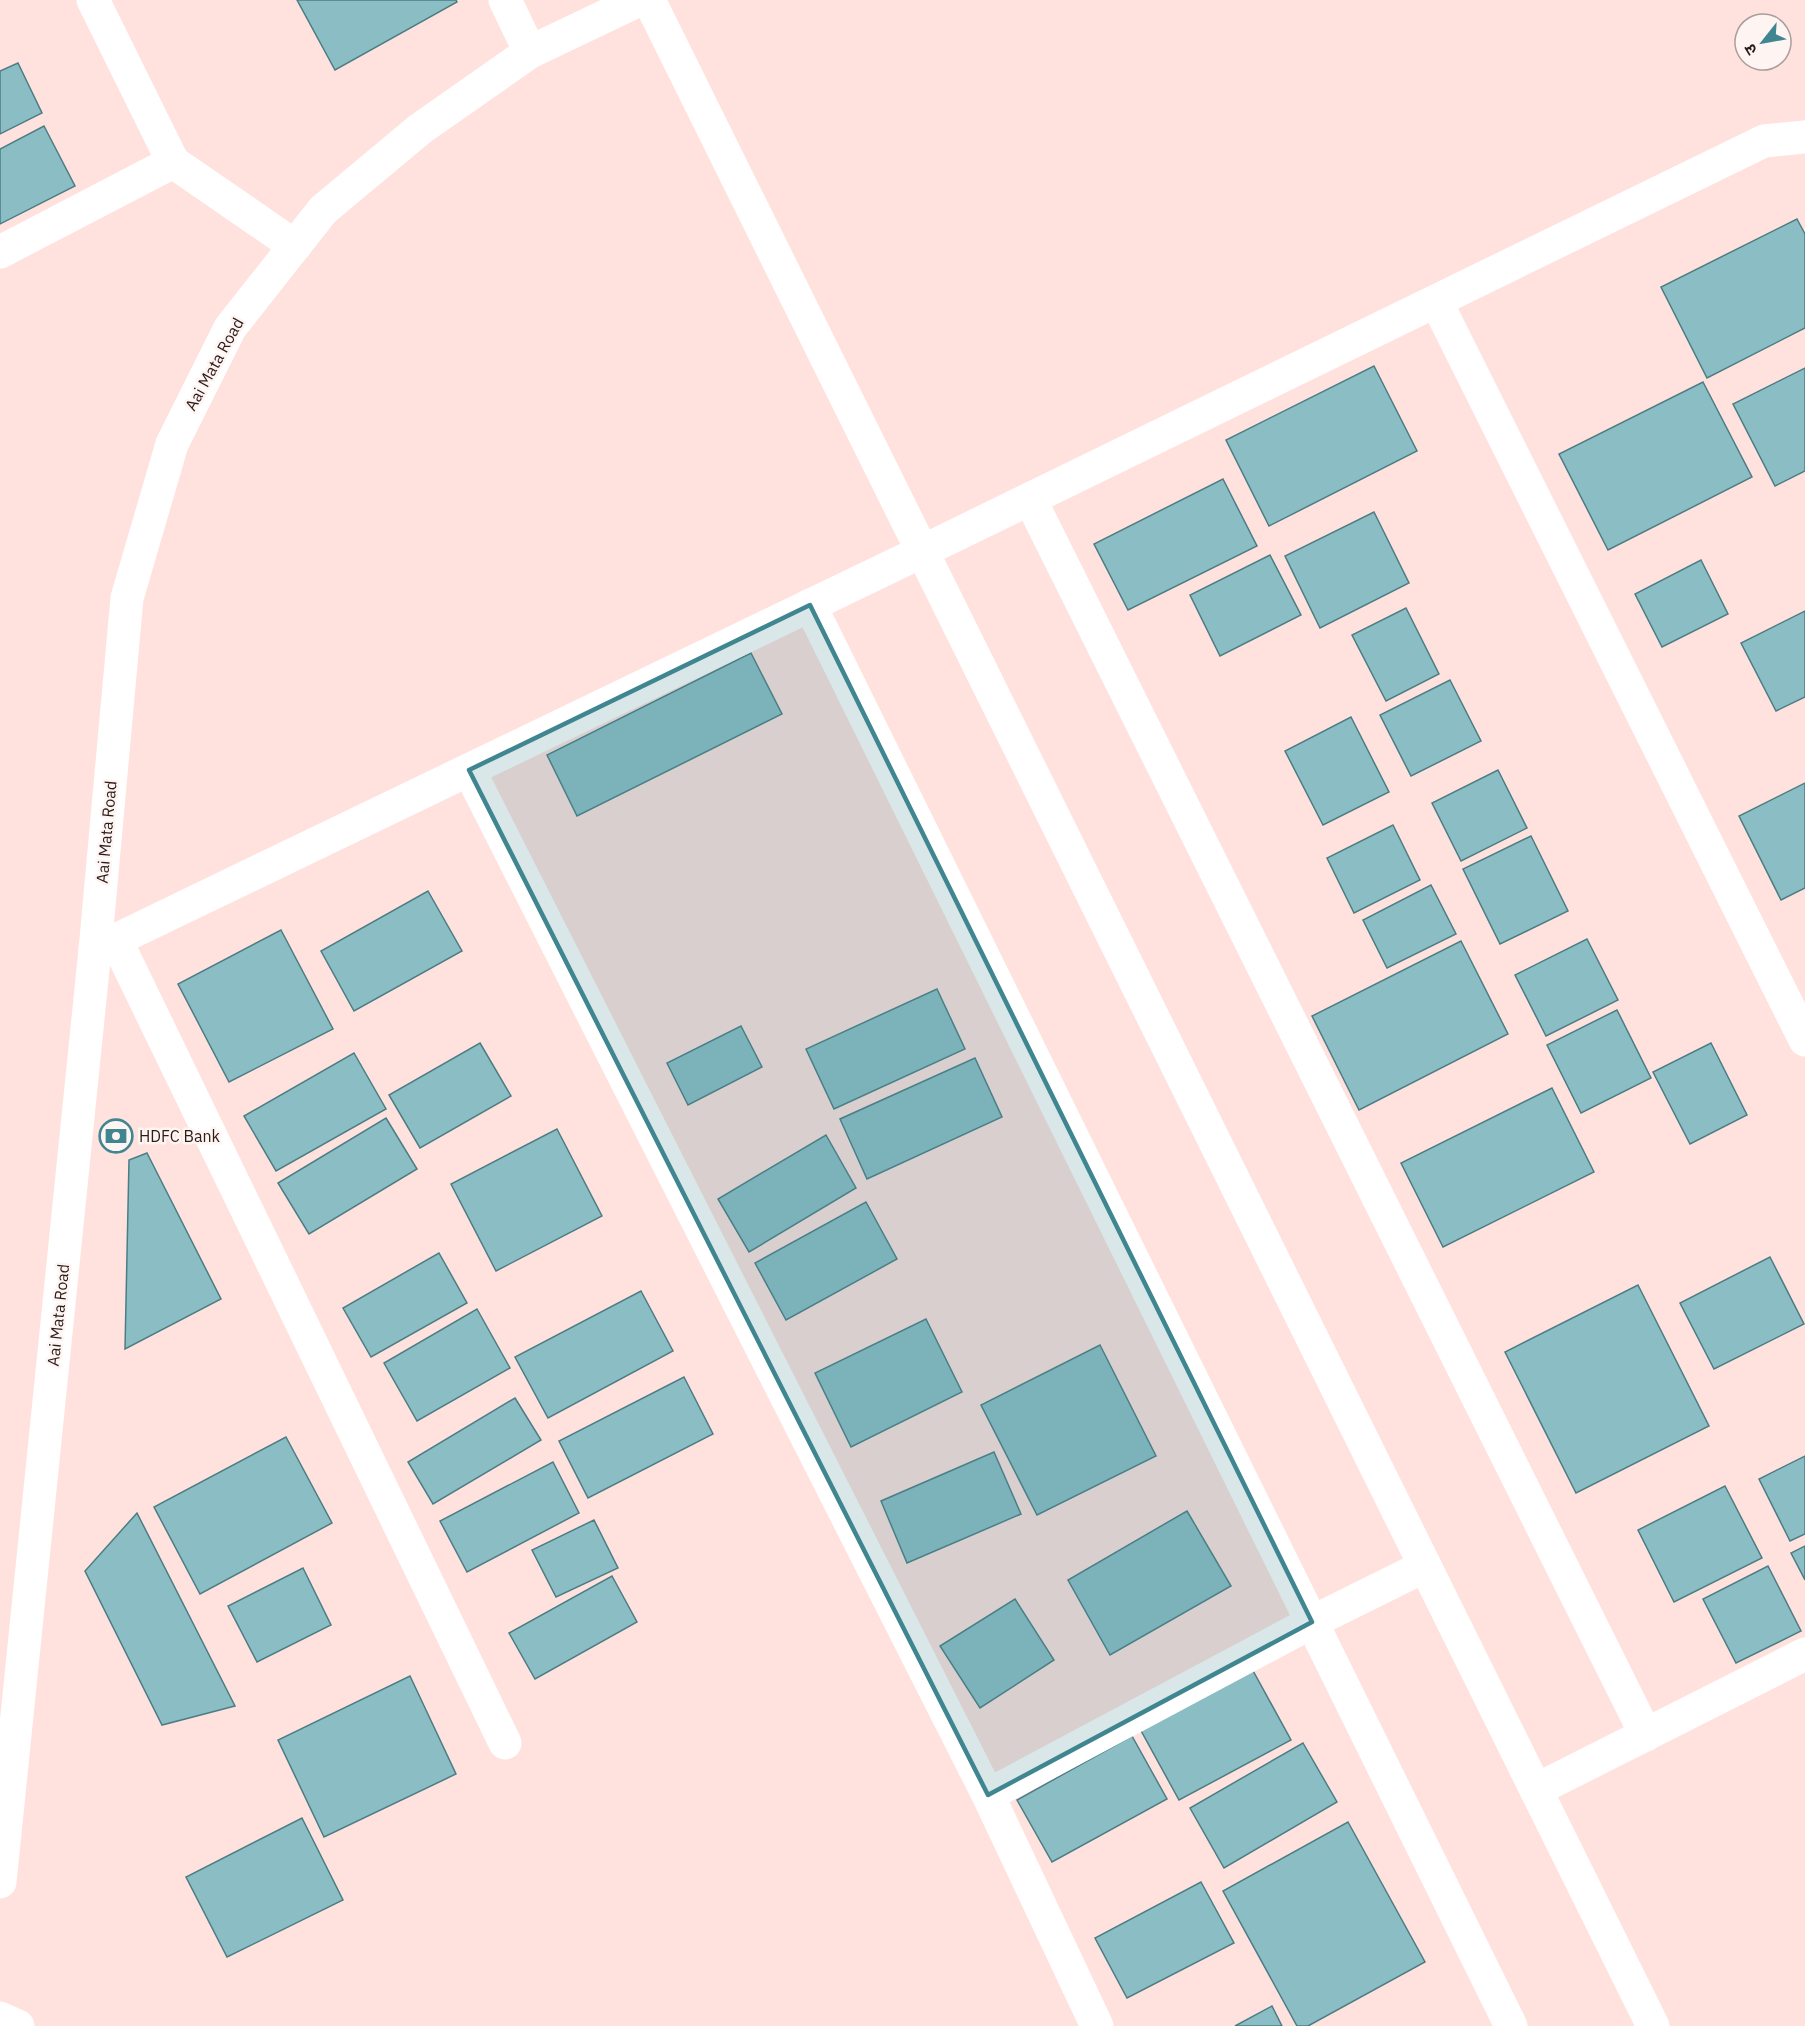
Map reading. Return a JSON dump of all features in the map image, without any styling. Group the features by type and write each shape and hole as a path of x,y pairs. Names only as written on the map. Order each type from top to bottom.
{"street":[{"path":"93,0 173,162 294,246"},
{"path":"505,0 530,52"},
{"name":"Aai Mata Road","path":"0,1882 105,945 127,598 172,444 230,328 323,210 420,129 530,52 639,0"},
{"path":"650,0 1653,2026"},
{"path":"505,1743 105,945 923,552 1764,141 1805,137"},
{"path":"0,252 173,162"},
{"path":"1436,301 1805,1040"},
{"path":"1030,499 1646,1735"},
{"path":"810,605 1511,2026"},
{"path":"469,770 988,1795 1097,2026"},
{"path":"988,1795 1312,1622 1425,1566"},
{"path":"1536,1790 1805,1654"},
{"path":"0,2018 18,2026"}],"highlighted area":[{"path":"810,605 1312,1622 988,1795 469,770"}],"building":[{"path":"297,0 456,0 457,2 335,70"},
{"path":"18,63 42,113 0,134 0,71"},
{"path":"44,126 75,186 0,224 0,149"},
{"path":"1797,219 1805,234 1805,328 1707,378 1661,287"},
{"path":"1374,366 1417,451 1269,526 1226,440"},
{"path":"1805,368 1805,471 1775,486 1733,404"},
{"path":"1703,382 1752,477 1608,550 1559,454"},
{"path":"1223,479 1257,546 1128,610 1094,544"},
{"path":"1374,512 1409,583 1320,628 1285,556"},
{"path":"1270,555 1301,615 1220,656 1190,595"},
{"path":"1701,560 1728,614 1662,647 1635,594"},
{"path":"1406,608 1439,674 1386,701 1352,635"},
{"path":"1805,611 1805,697 1776,711 1741,643"},
{"path":"751,653 782,714 577,816 547,755"},
{"path":"1450,680 1481,741 1411,776 1380,715"},
{"path":"1351,717 1389,792 1323,825 1285,751"},
{"path":"1498,770 1527,828 1461,861 1432,803"},
{"path":"1805,783 1805,888 1781,900 1739,816"},
{"path":"1393,825 1420,880 1354,913 1327,858"},
{"path":"1531,836 1568,911 1500,944 1463,869"},
{"path":"1431,885 1456,934 1387,968 1363,920"},
{"path":"428,891 462,951 354,1011 321,951"},
{"path":"281,930 333,1029 229,1082 178,984"},
{"path":"1587,939 1618,1000 1546,1036 1515,975"},
{"path":"1461,941 1508,1034 1359,1110 1312,1016"},
{"path":"937,989 965,1049 834,1109 806,1049"},
{"path":"1617,1010 1651,1078 1581,1113 1547,1045"},
{"path":"741,1026 762,1067 688,1105 667,1063"},
{"path":"480,1043 511,1096 420,1148 389,1095"},
{"path":"1711,1043 1747,1115 1690,1144 1653,1072"},
{"path":"354,1053 386,1109 276,1171 244,1116"},
{"path":"975,1058 1002,1117 867,1179 840,1119"},
{"path":"1552,1088 1594,1172 1443,1247 1401,1163"},
{"path":"386,1118 417,1169 309,1234 278,1183"},
{"path":"557,1129 602,1216 496,1271 451,1184"},
{"path":"826,1135 856,1188 749,1252 718,1199"},
{"path":"147,1153 221,1299 125,1349 129,1160"},
{"path":"866,1202 897,1259 786,1320 755,1263"},
{"path":"439,1253 467,1303 371,1357 343,1308"},
{"path":"1770,1257 1804,1324 1714,1369 1680,1303"},
{"path":"1638,1285 1709,1426 1576,1493 1505,1352"},
{"path":"641,1291 673,1351 548,1418 515,1357"},
{"path":"477,1309 510,1368 417,1421 384,1363"},
{"path":"926,1319 962,1392 851,1447 815,1373"},
{"path":"1100,1345 1156,1456 1037,1515 981,1405"},
{"path":"684,1377 713,1434 588,1498 559,1441"},
{"path":"515,1398 541,1440 433,1504 408,1462"},
{"path":"286,1437 332,1523 200,1594 154,1507"},
{"path":"994,1452 1021,1514 907,1563 881,1501"},
{"path":"1805,1456 1805,1534 1790,1541 1759,1479"},
{"path":"553,1462 579,1513 467,1572 440,1521"},
{"path":"1725,1486 1762,1558 1674,1602 1638,1530"},
{"path":"1187,1511 1231,1586 1110,1655 1068,1580"},
{"path":"137,1513 235,1706 162,1725 85,1571"},
{"path":"594,1520 618,1568 556,1597 532,1550"},
{"path":"1805,1546 1805,1580 1791,1553"},
{"path":"1768,1566 1801,1631 1736,1663 1703,1599"},
{"path":"303,1568 331,1625 257,1662 228,1606"},
{"path":"612,1576 637,1622 535,1679 509,1633"},
{"path":"1015,1599 1054,1660 980,1708 940,1646"},
{"path":"1251,1667 1291,1740 1179,1800 1139,1727"},
{"path":"410,1676 456,1774 324,1837 278,1740"},
{"path":"1132,1736 1167,1799 1052,1862 1017,1800"},
{"path":"1303,1743 1337,1802 1224,1868 1190,1808"},
{"path":"302,1818 343,1900 227,1957 186,1877"},
{"path":"1348,1822 1425,1962 1308,2026 1297,2026 1223,1891"},
{"path":"1201,1882 1234,1943 1127,1998 1095,1938"},
{"path":"1272,2006 1282,2026 1235,2026"}],"place":[{"name":"HDFC Bank","path":"116,1136"}]}
